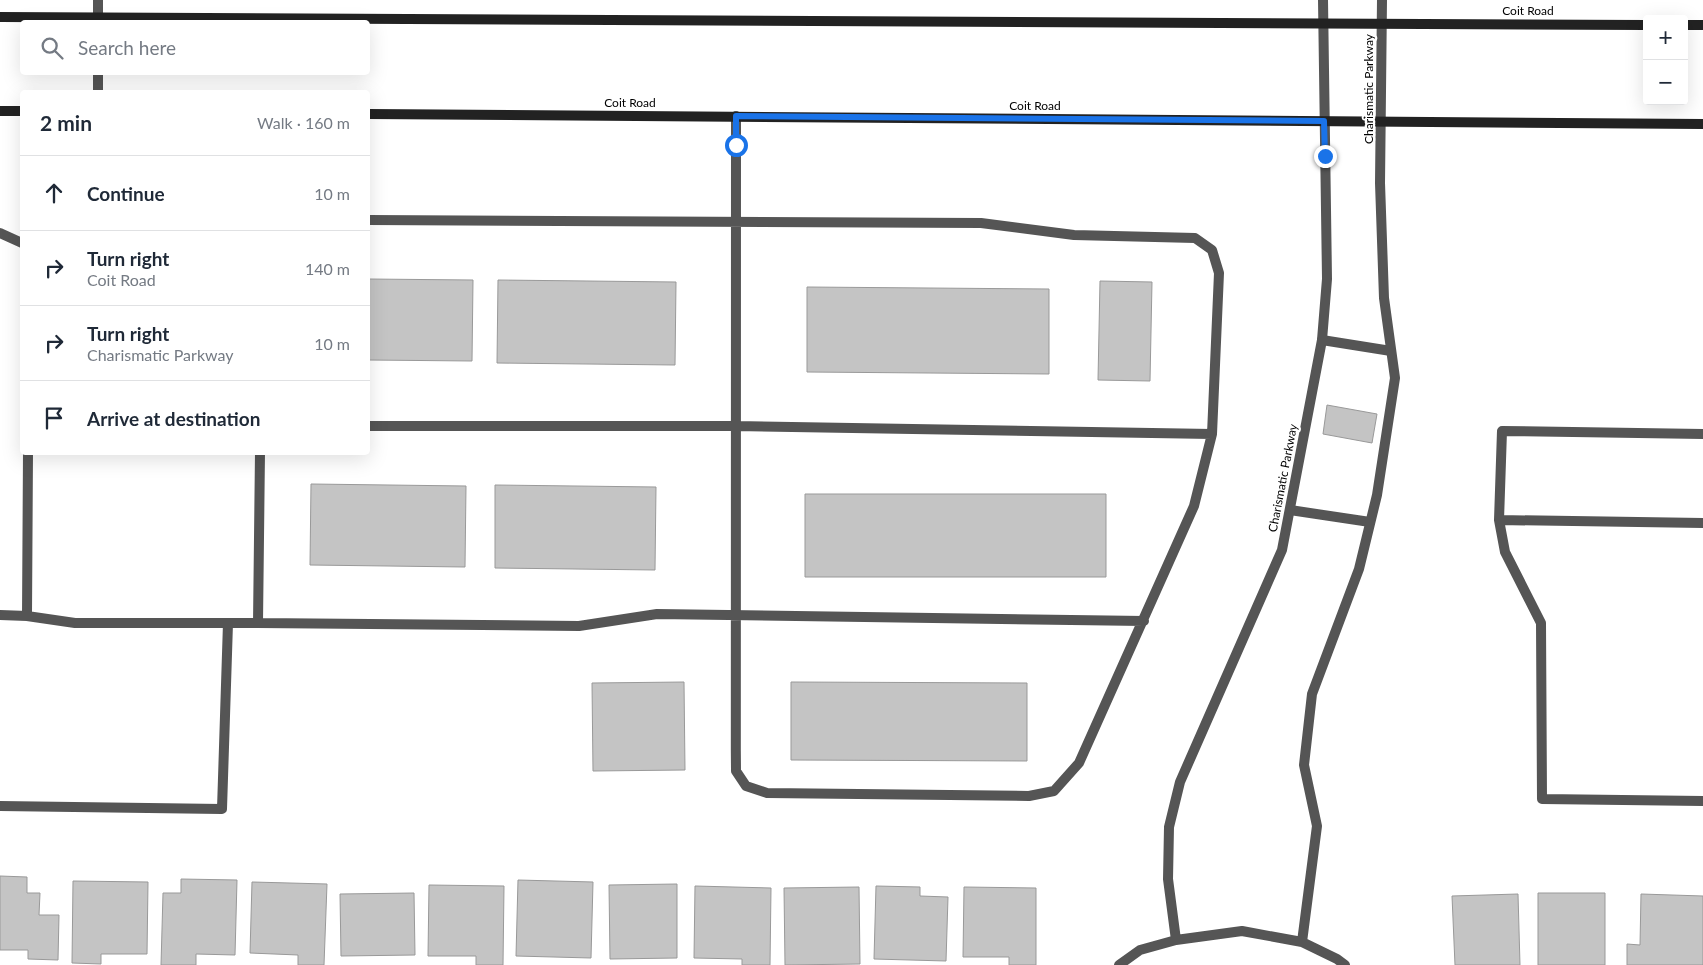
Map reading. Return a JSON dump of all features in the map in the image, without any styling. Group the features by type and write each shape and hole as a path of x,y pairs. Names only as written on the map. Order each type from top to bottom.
{"main road":[{"name":"Coit Road","path":"0,17 98,20"},
{"name":"Coit Road","path":"370,21 1643,25"},
{"path":"1688,25 1703,25"},
{"path":"0,111 20,111"},
{"name":"Coit Road","path":"370,114 1703,124"}],"street":[{"path":"98,0 98,20"},
{"name":"Charismatic Parkway","path":"1176,940 1168,879 1169,827 1180,782 1282,550 1322,340 1327,279 1323,0"},
{"name":"Charismatic Parkway","path":"1302,942 1316,826 1304,766 1312,694 1358,569 1377,495 1395,378 1384,298 1380,183 1382,0"},
{"path":"98,75 98,90"},
{"path":"370,220 735,222 981,222 1074,235 1194,238 1212,250 1219,273 1212,434 1194,506 1079,763 1054,791 1029,796 767,793 746,786 736,771 735,222 736,116"},
{"path":"0,233 20,242"},
{"path":"1322,340 1391,351"},
{"path":"370,426 735,426 1212,434"},
{"path":"1703,434 1502,431 1499,520 1505,552 1541,623 1542,799 1703,801"},
{"path":"27,616 28,455"},
{"path":"258,623 260,455"},
{"path":"1290,510 1370,522"},
{"path":"1499,520 1703,523"},
{"path":"0,615 27,616 75,623 579,626 657,614 1144,621"},
{"path":"0,806 222,809 228,623"},
{"path":"1119,965 1140,950 1176,940 1242,931 1302,942 1337,959 1345,965"}],"building":[{"path":"370,279 473,280 472,361 370,360"},
{"path":"498,280 676,282 675,365 497,363"},
{"path":"1100,281 1152,282 1150,381 1098,380"},
{"path":"807,287 1049,289 1049,374 807,372"},
{"path":"1327,405 1377,414 1372,443 1323,434"},
{"path":"311,484 466,486 465,567 310,565"},
{"path":"495,485 656,487 655,570 495,568"},
{"path":"805,494 1106,494 1106,577 805,577"},
{"path":"684,682 685,770 593,771 592,683"},
{"path":"791,682 1027,683 1027,761 791,760"},
{"path":"0,876 27,877 27,893 40,893 39,915 59,915 58,960 28,959 28,950 0,950"},
{"path":"181,879 237,880 235,955 196,954 196,965 161,965 163,893 181,893"},
{"path":"518,880 593,882 591,958 516,956"},
{"path":"73,881 148,882 147,954 101,954 101,964 72,963"},
{"path":"252,882 327,884 324,965 298,965 298,955 250,953"},
{"path":"677,884 677,958 610,959 609,885"},
{"path":"429,885 504,886 503,965 476,965 476,956 428,956"},
{"path":"695,886 771,888 770,965 742,965 742,959 694,958"},
{"path":"876,886 920,887 920,896 948,897 946,961 874,959"},
{"path":"859,887 860,964 785,965 784,888"},
{"path":"964,887 1036,888 1036,965 1009,965 1009,957 963,957"},
{"path":"414,893 415,955 341,956 340,894"},
{"path":"1538,893 1605,893 1605,965 1538,965"},
{"path":"1518,894 1520,965 1455,965 1452,896"},
{"path":"1641,894 1703,896 1703,965 1627,965 1627,944 1640,945"}],"route":[{"path":"736,145 736,116 1324,121 1325,156"}]}
